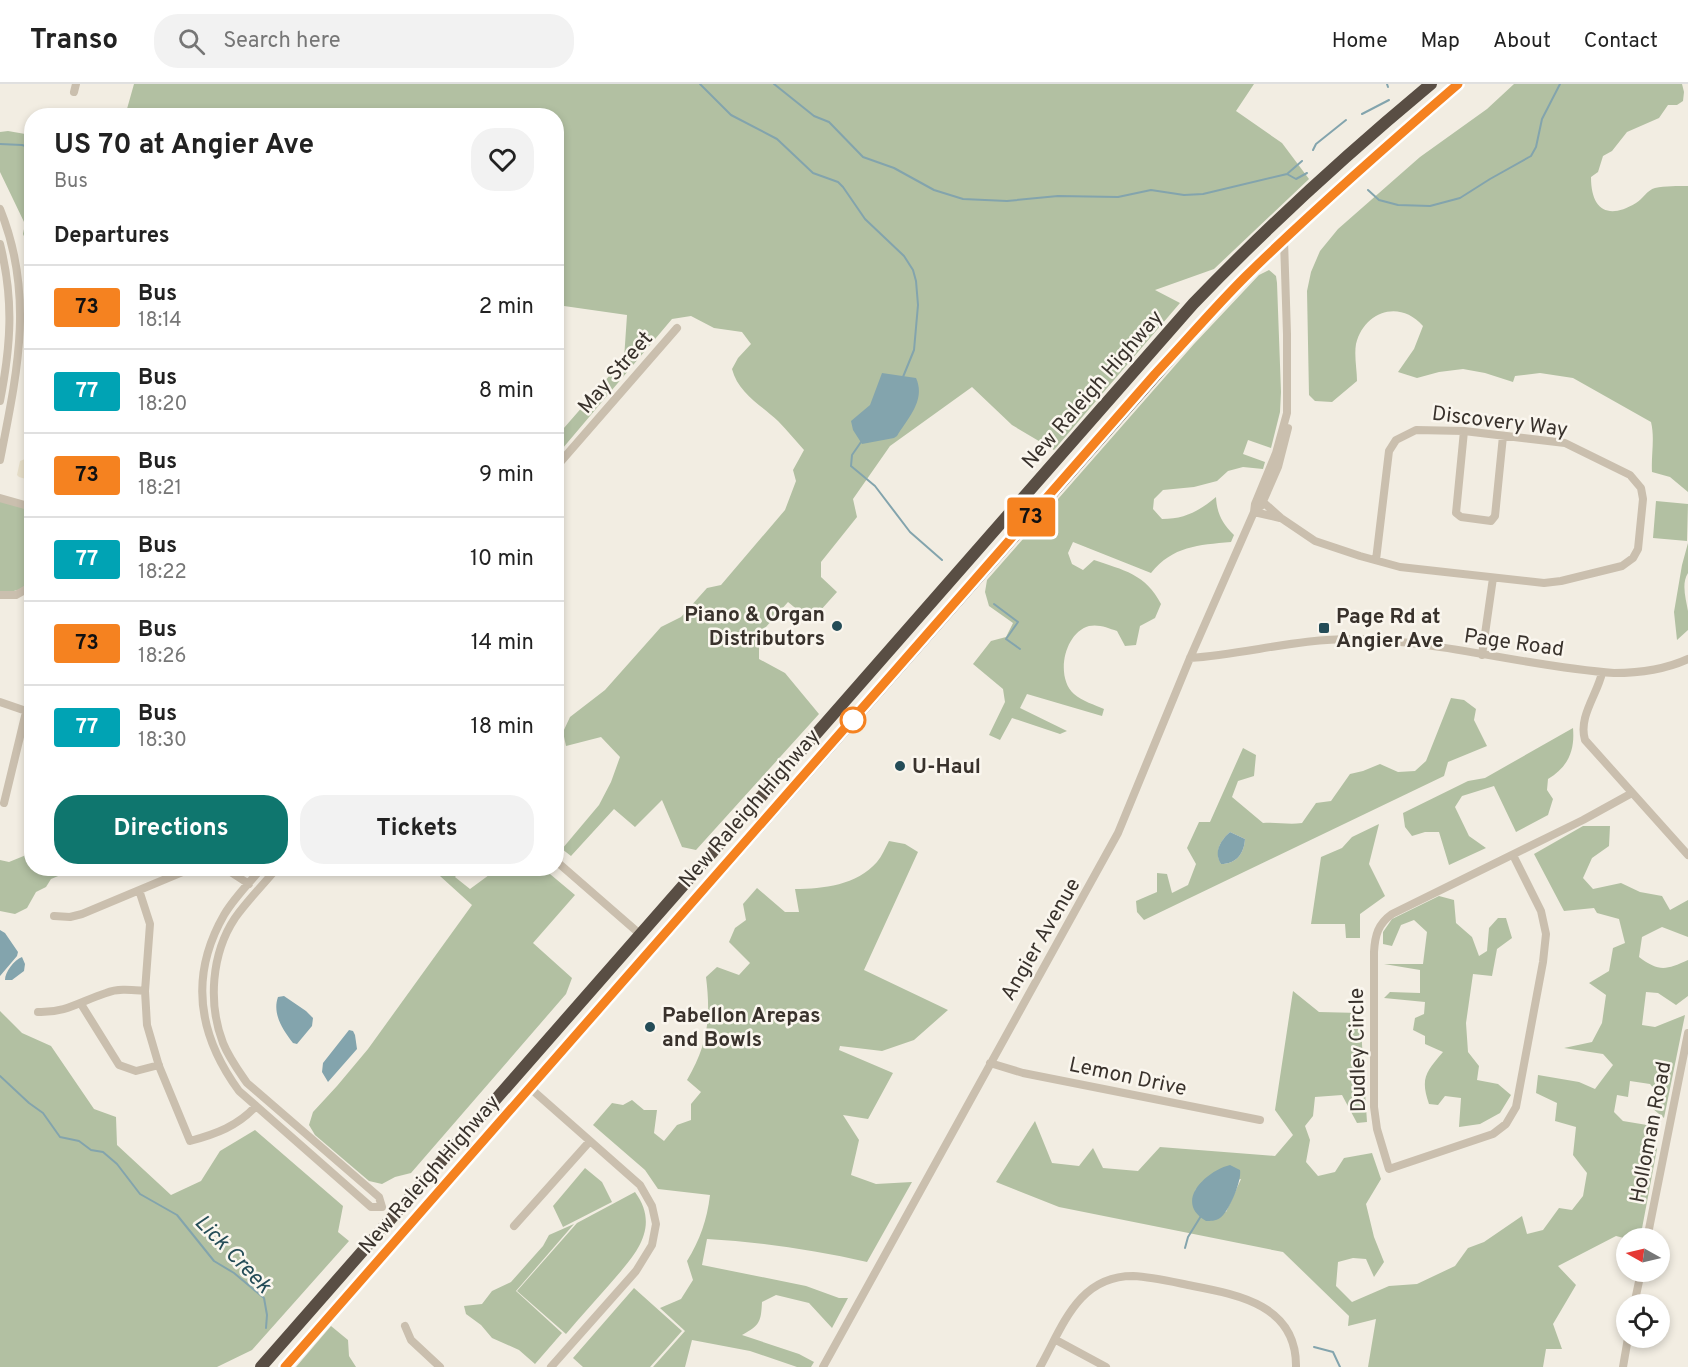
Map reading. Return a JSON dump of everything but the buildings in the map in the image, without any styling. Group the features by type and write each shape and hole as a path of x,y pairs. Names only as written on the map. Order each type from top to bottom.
{"highway":[{"name":"New Raleigh Highway","path":"261,1367 1193,304 1242,253 1431,84"},
{"name":"New Raleigh Highway","path":"285,1367 1155,374 1284,240 1458,84"},
{"path":"1284,240 1280,235 1280,227 1313,195 1313,188"},
{"path":"654,946 654,933 682,897 687,882"},
{"path":"601,1006 599,1001 601,996 642,947 644,940 641,934"}],"street":[{"path":"0,209 11,243 21,302 18,365 0,460"},
{"name":"Angier Avenue","path":"823,1367 1118,833 1190,658 1254,512 1286,419 1288,352 1284,240"},
{"path":"0,244 10,303 10,338 0,401"},
{"name":"May Street","path":"564,458 677,328"},
{"path":"0,337 21,338"},
{"name":"Angier Avenue","path":"1254,512 1260,509 1283,452 1288,427 1286,419"},
{"name":"Discovery Way","path":"1263,502 1281,518 1326,547 1402,568 1552,582 1625,564 1633,558 1638,549 1643,499 1641,488 1630,475 1571,445 1464,431 1416,430 1402,436 1393,443 1389,451 1376,560"},
{"path":"1464,431 1456,513 1461,517 1491,521 1495,516 1503,436"},
{"path":"0,498 24,505"},
{"name":"Discovery Way","path":"1254,512 1281,518"},
{"path":"1482,655 1493,578"},
{"path":"0,595 16,595 24,590"},
{"name":"Page Road","path":"1190,658 1341,639 1395,642 1602,672 1651,672 1688,659"},
{"path":"1602,672 1585,718 1583,734 1590,748 1688,855"},
{"path":"0,702 24,710"},
{"path":"4,802 24,730"},
{"name":"Dudley Circle","path":"1513,855 1541,911 1546,934 1543,962 1516,1107 1506,1124 1493,1134 1389,1169 1377,1129 1374,1107 1374,952 1376,933 1385,919 1632,793"},
{"path":"564,868 641,934"},
{"path":"54,916 70,917 82,914 174,876"},
{"path":"237,876 249,884"},
{"path":"256,876 225,913 211,943 204,969 205,1022 218,1058 239,1091 371,1207 382,1208 393,1216"},
{"path":"270,876 234,919 215,971 216,1020 223,1043 232,1063 247,1083 379,1197 382,1208"},
{"path":"140,891 150,924 145,991 147,1025 159,1065 190,1141 232,1127 256,1106"},
{"path":"38,1012 58,1012 115,990 145,991"},
{"path":"81,1004 119,1065 136,1071 159,1065"},
{"name":"Holloman Road","path":"1649,1228 1688,1033"},
{"name":"Lemon Drive","path":"990,1063 1023,1073 1260,1120"},
{"path":"530,1088 634,1179 644,1191 655,1215 654,1234 648,1253 636,1271 551,1367"},
{"path":"514,1227 590,1141"},
{"path":"1040,1367 1074,1305 1092,1288 1121,1276 1144,1276 1232,1294 1260,1305 1288,1332 1295,1351 1296,1367"},
{"path":"405,1326 411,1340 440,1367"},
{"path":"1056,1340 1106,1367"},
{"path":"1623,1367 1626,1348"}],"green space":[{"path":"134,84 1254,84 1236,111 1282,143 1309,179 1214,269 1155,290 1180,303 1054,450 1012,425 972,387 890,446 853,499 857,517 821,562 821,577 837,592 811,621 788,602 759,635 759,659 785,673 819,714 696,850 682,847 662,800 635,827 614,809 571,856 564,851 564,847 599,805 620,757 601,737 566,746 564,730 570,717 605,690 661,627 681,617 707,588 721,585 785,510 796,481 793,470 804,450 778,421 745,392 732,369 738,358 751,344 742,332 714,328 691,316 672,319 564,447 564,428 624,359 627,315 564,306 564,108 127,108"},
{"path":"1514,84 1682,84 1683,101 1677,105 1668,105 1659,118 1627,132 1612,151 1603,156 1598,172 1591,177 1594,197 1603,209 1609,211 1626,208 1655,188 1688,186 1688,492 1670,477 1652,472 1651,422 1573,378 1540,373 1515,376 1513,382 1463,369 1417,378 1398,372 1414,349 1423,326 1404,313 1384,312 1367,323 1360,333 1355,348 1357,381 1332,402 1315,401 1309,395 1307,291 1311,272 1320,251 1338,229 1420,157 1487,109"},
{"path":"0,132 24,134 24,222 0,172"},
{"path":"1269,270 1276,276 1277,283 1280,412 1271,448 1248,440 1243,454 1265,462 1263,469 1243,467 1228,471 1217,481 1194,487 1163,490 1154,499 1153,509 1162,519 1178,518 1191,513 1216,497 1221,518 1234,535 1231,542 1187,548 1168,557 1151,573 1073,542 1068,553 1072,564 1083,570 1094,560 1133,574 1148,586 1161,604 1155,618 1140,626 1136,645 1125,646 1117,631 1089,626 1080,630 1068,646 1064,667 1068,686 1077,696 1104,709 1102,716 1027,694 1020,708 1067,731 1060,734 1012,718 1000,740 989,735 1005,702 1003,689 973,664 991,641 1006,637 1013,623 989,606 985,592 987,580 1194,344 1259,275"},
{"path":"0,501 24,506 24,587 13,591 0,591"},
{"path":"1656,501 1688,504 1687,541 1653,538"},
{"path":"1688,543 1688,573 1684,587 1688,630 1677,640 1674,612"},
{"path":"1451,698 1464,700 1476,709 1474,720 1487,746 1448,762 1444,776 1144,920 1137,912 1136,901 1157,892 1157,873 1167,874 1172,893 1188,885 1196,864 1187,848 1199,822 1210,822 1243,748 1256,755 1254,776 1238,781 1232,797 1263,823 1302,823 1316,803 1331,801 1350,774 1380,764 1398,772 1415,771 1426,761","holes":["1230,832 1245,839 1238,857 1231,862 1221,864 1218,851 1226,835"]},
{"path":"1573,728 1573,744 1569,758 1561,769 1548,779 1547,790 1553,799 1548,815 1516,832 1494,786 1462,796 1455,807 1469,836 1486,848 1449,865 1439,832 1425,832 1412,836 1405,827 1403,813 1468,781 1485,778"},
{"path":"1379,824 1369,864 1385,896 1360,914 1360,938 1346,938 1345,924 1311,924 1321,857 1342,848 1352,837"},
{"path":"1583,826 1610,826 1609,846 1592,858 1583,878 1593,889 1621,883 1640,892 1662,896 1670,910 1688,900 1688,937 1662,927 1642,937 1639,957 1652,965 1663,968 1688,960 1688,996 1676,1005 1658,993 1646,992 1642,1025 1655,1027 1685,1015 1664,1118 1653,1109 1658,1094 1650,1084 1630,1081 1628,1097 1617,1095 1614,1112 1623,1121 1647,1125 1657,1149 1642,1228 1616,1228 1616,1236 1558,1266 1576,1285 1553,1324 1562,1349 1546,1349 1543,1367 1368,1367 1376,1319 1348,1326 1349,1316 1283,1252 1059,1207 996,1182 1035,1121 1052,1163 1079,1166 1093,1148 1103,1168 1138,1171 1160,1147 1275,1156 1293,1135 1275,1110 1293,991 1319,1012 1360,1013 1367,1122 1357,1123 1342,1095 1315,1097 1313,1116 1305,1126 1310,1140 1306,1162 1318,1176 1335,1172 1344,1158 1372,1153 1381,1179 1366,1204 1374,1237 1384,1262 1374,1277 1366,1259 1353,1258 1338,1262 1336,1286 1352,1302 1389,1286 1417,1284 1455,1266 1468,1248 1484,1242 1522,1216 1527,1234 1543,1230 1559,1208 1572,1210 1583,1196 1587,1173 1573,1155 1576,1127 1555,1121 1557,1103 1536,1093 1538,1075 1579,1082 1595,1089 1613,1065 1603,1054 1564,1048 1592,1042 1602,1023 1606,995 1589,983 1609,971 1613,948 1625,943 1619,919 1597,913 1594,908 1564,911 1534,854","holes":["1241,1179 1226,1212 1195,1190"]},
{"path":"889,841 905,844 918,852 864,970 948,1010 914,1040 882,1051 840,1046 839,1050 893,1073 868,1119 843,1115 859,1140 851,1175 876,1184 912,1182 867,1262 787,1247 707,1239 702,1265 806,1286 839,1298 848,1298 832,1328 809,1303 776,1295 762,1302 758,1322 742,1335 799,1354 814,1362 811,1367 797,1367 750,1351 692,1340 685,1367 653,1367 685,1331 660,1308 681,1299 693,1280 687,1261 702,1230 710,1195 658,1189 645,1170 593,1125 612,1103 623,1105 632,1100 644,1110 657,1110 654,1133 664,1141 677,1125 691,1120 691,1104 701,1092 687,1080 704,1042 708,1018 706,977 717,967 739,975 750,963 729,942 735,928 746,920 743,904 757,888 785,912 799,912 795,889 828,887 860,876 877,862"},
{"path":"24,856 24,876 58,876 36,892 27,908 15,914 0,911 0,860 9,862"},
{"path":"440,876 456,876 470,889 488,876 552,876 575,895 533,943 572,978 566,994 411,1173 395,1177 382,1184 369,1181 315,1135 309,1125 313,1112 368,1049 472,905"},
{"path":"1439,896 1454,900 1456,923 1472,937 1479,956 1487,951 1489,928 1498,918 1506,918 1512,938 1497,949 1492,976 1473,974 1466,1023 1468,1052 1479,1066 1477,1080 1498,1084 1511,1095 1500,1113 1480,1124 1459,1127 1461,1098 1445,1096 1438,1105 1429,1104 1426,1095 1426,1076 1443,1052 1425,1044 1425,1036 1413,1030 1415,1018 1424,1014 1425,1002 1384,998 1390,992 1420,993 1420,970 1384,964 1423,964 1427,932 1414,920 1401,925 1392,946 1383,944 1383,932 1392,919"},
{"path":"0,1011 22,1033 51,1046 94,1109 116,1117 117,1145 171,1195 201,1181 220,1151 255,1130 343,1206 338,1232 349,1241 252,1350 217,1367 0,1367"},
{"path":"585,1168 602,1182 612,1202 563,1227 553,1206"},
{"path":"635,1192 643,1205 646,1218 641,1242 627,1264 566,1334 517,1291 577,1223"},
{"path":"574,1224 516,1291 562,1333 535,1364 519,1350 492,1338 481,1325 466,1314 464,1306 482,1304 492,1291 511,1282 543,1246 549,1235"},
{"path":"634,1288 682,1331 650,1367 583,1367 573,1358"},
{"path":"331,1326 348,1340 349,1356 356,1367 296,1367"}],"shaded area":[{"path":"24,459 24,478 17,475 20,461"}],"water":[{"path":"882,373 916,378 919,394 910,416 897,436 862,444 853,430 851,421 870,405"},
{"path":"1230,832 1245,839 1243,849 1235,860 1221,864 1218,855 1219,846"},
{"path":"0,930 5,933 18,952 0,976"},
{"path":"22,957 25,964 24,971 12,980 5,980 10,967"},
{"path":"284,996 313,1018 312,1026 297,1044 293,1043 277,1016 278,997"},
{"path":"349,1030 355,1035 357,1049 328,1082 322,1072 323,1063"},
{"path":"1230,1165 1240,1170 1234,1196 1224,1215 1215,1220 1206,1221 1192,1205 1193,1197 1203,1180"}],"waterway":[{"path":"700,84 731,115 777,139 813,173 838,182 865,219 904,256 913,270 918,305 914,350 903,377"},
{"path":"774,84 814,116 829,122 863,157 894,168 934,190 963,199 1007,201 1058,196 1118,197 1151,190 1184,195 1203,194 1287,174 1302,161"},
{"path":"1368,190 1379,200 1398,205 1430,206 1460,198 1531,156 1536,147 1542,119 1560,84"},
{"path":"1362,114 1389,100"},
{"path":"1313,150 1316,144 1346,120"},
{"path":"0,144 24,146"},
{"path":"1287,174 1296,179 1307,173"},
{"path":"861,442 852,455 851,466 875,486 910,532 942,560"},
{"path":"994,604 1018,622 1006,639 1020,649"},
{"name":"Lick Creek","path":"0,1076 43,1113 60,1137 79,1141 91,1150 103,1152 117,1164 140,1194 177,1215 214,1261 234,1273 264,1298 267,1315 266,1328"},
{"path":"1185,1248 1188,1237 1201,1216"},
{"path":"1314,1347 1333,1352 1340,1367"}],"bus line":[{"name":"73","path":"285,1367 1205,319 1270,253 1346,182 1458,84"}],"place":[{"name":"Piano & Organ Distributors","path":"837,626"},
{"name":"Page Rd at Angier Ave","path":"1324,628"},
{"name":"U-Haul","path":"900,766"},
{"name":"Pabellon Arepas and Bowls","path":"650,1027"}]}
